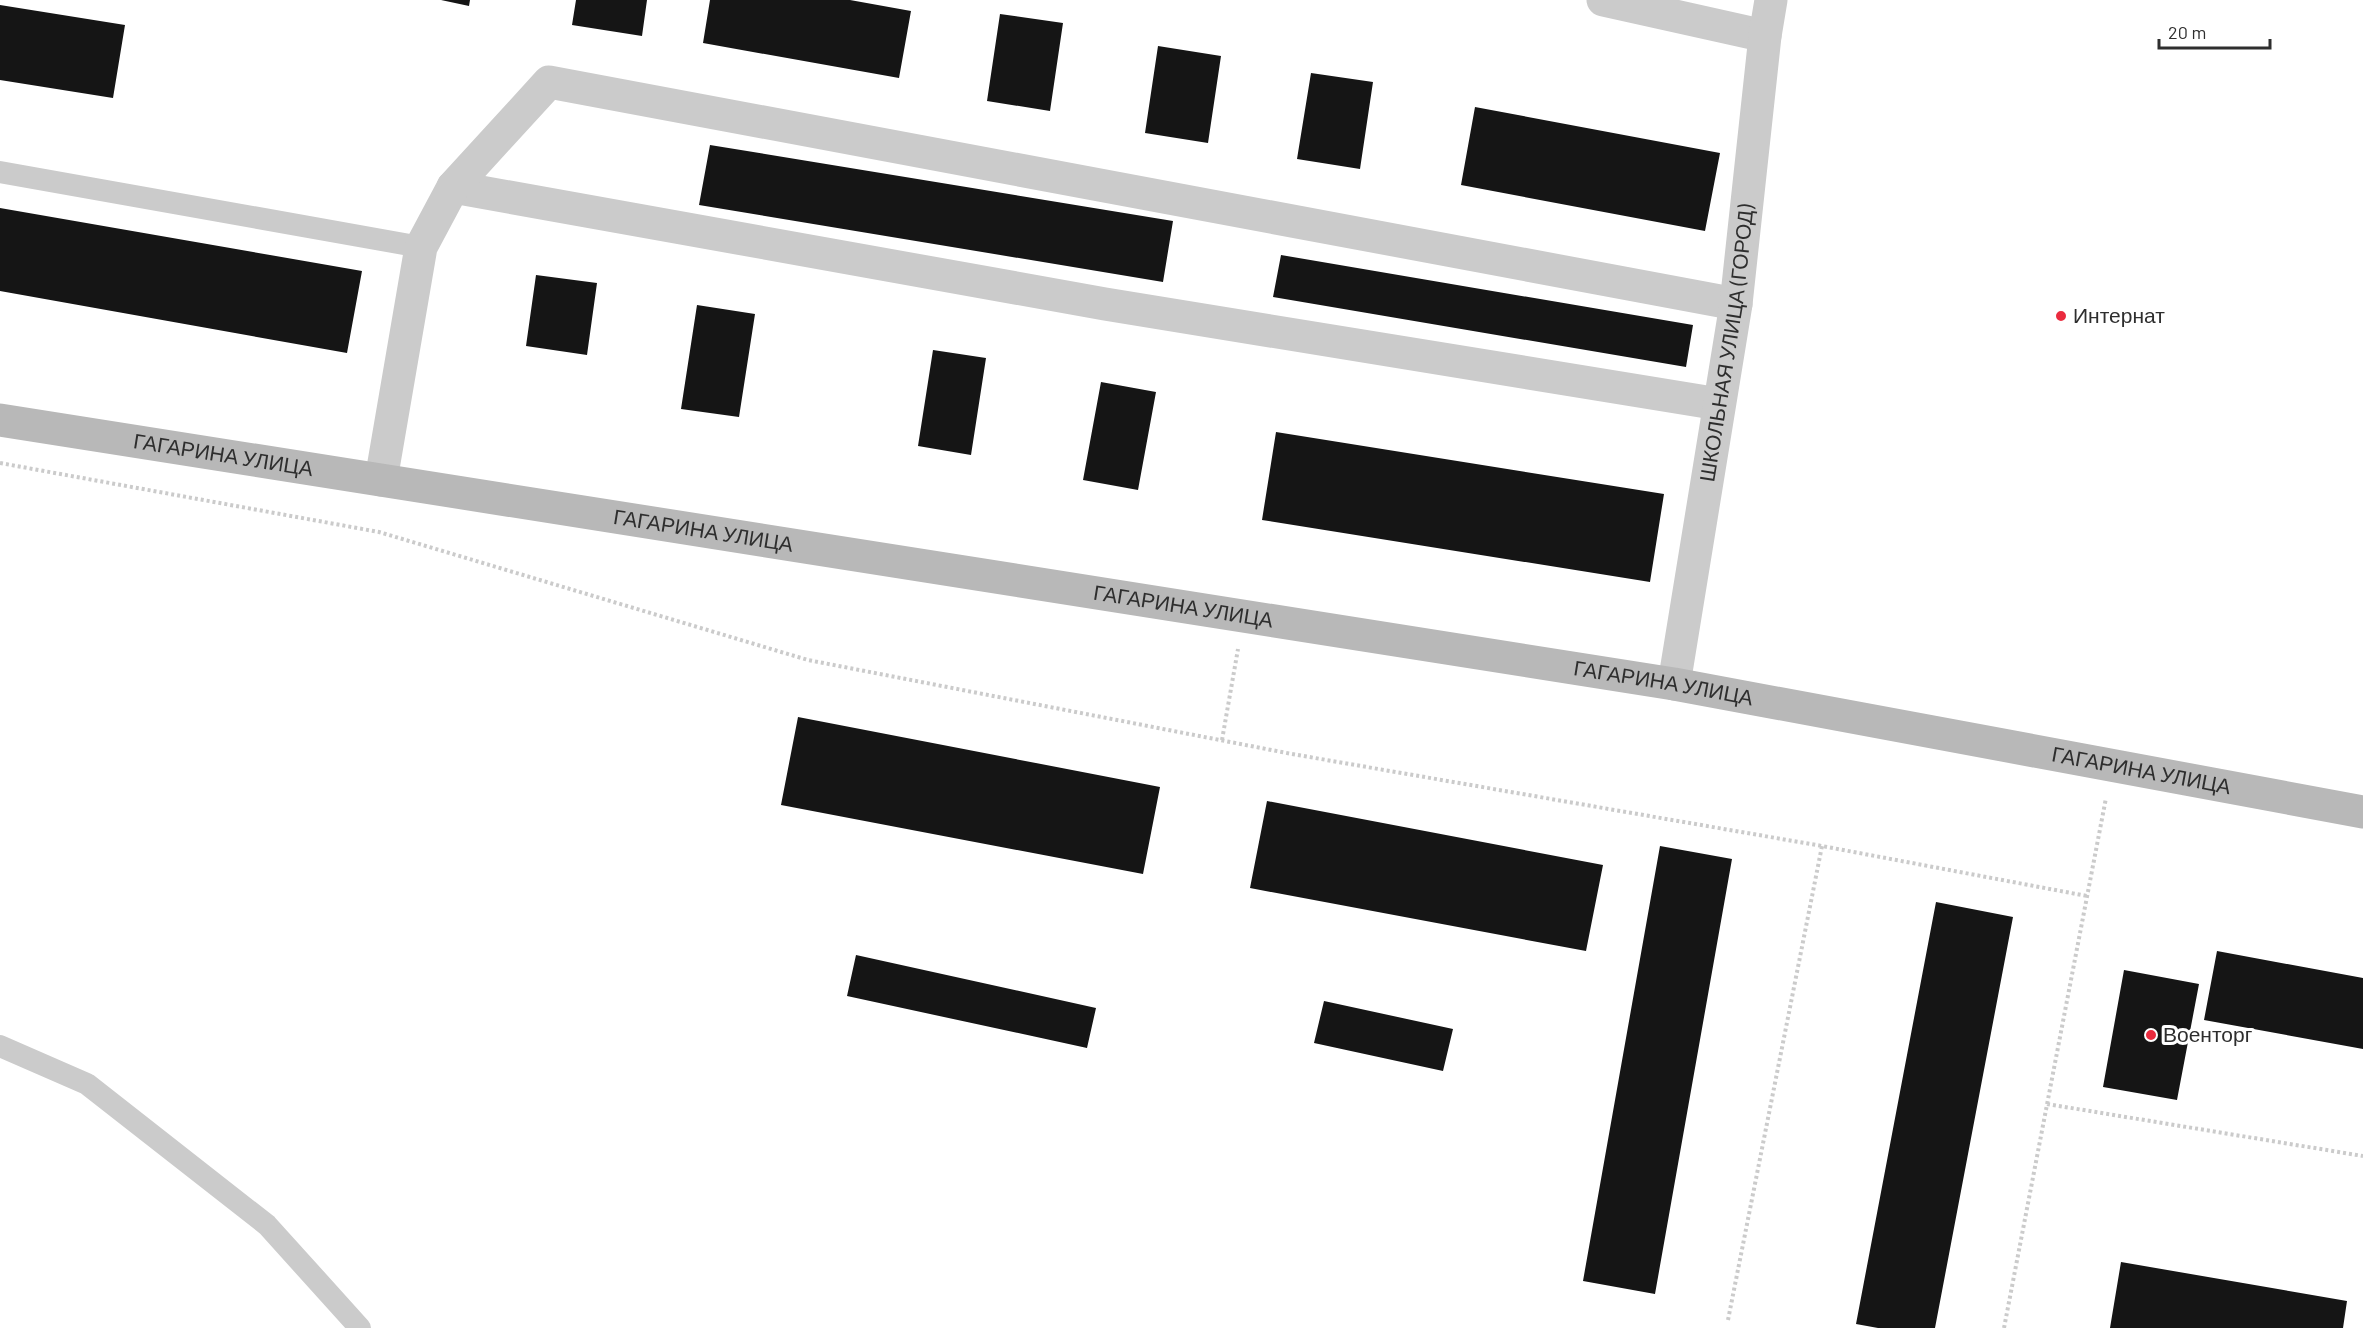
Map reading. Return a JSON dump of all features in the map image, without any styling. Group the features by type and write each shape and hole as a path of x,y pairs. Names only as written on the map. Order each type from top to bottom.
{"main road":[{"name":"ГАГАРИНА УЛИЦА","path":"0,420 1674,684 2363,812"}],"street":[{"path":"1603,0 1765,36"},
{"name":"ШКОЛЬНАЯ УЛИЦА (ГОРОД)","path":"1674,684 1736,304 1765,36 1771,0"},
{"path":"381,480 421,247 453,187 549,82 1736,304"},
{"path":"453,187 1105,304 1719,405"}],"lane":[{"path":"0,172 421,247"},
{"path":"0,1046 87,1084 267,1225 360,1328"}],"path":[{"path":"0,463 379,532 808,660 1222,740 1822,846 2087,896"},
{"path":"1222,740 1243,616"},
{"path":"2004,1328 2112,766"},
{"path":"1728,1320 1822,846"},
{"path":"2047,1104 2363,1156"}],"building":[{"path":"441,0 470,0 469,6"},
{"path":"576,0 647,0 642,36 572,25"},
{"path":"710,0 850,0 911,11 899,78 703,43"},
{"path":"0,5 125,25 113,98 0,80"},
{"path":"1000,14 1063,23 1050,111 987,101"},
{"path":"1158,46 1221,56 1208,143 1145,133"},
{"path":"1311,73 1373,82 1360,169 1297,159"},
{"path":"1475,107 1720,153 1705,231 1461,185"},
{"path":"710,145 1173,221 1163,282 699,205"},
{"path":"0,208 362,271 347,353 0,291"},
{"path":"1281,255 1693,325 1686,367 1273,297"},
{"path":"536,275 597,283 587,355 526,346"},
{"path":"697,305 755,314 739,417 681,409"},
{"path":"933,350 986,358 971,455 918,446"},
{"path":"1101,382 1156,392 1138,490 1083,480"},
{"path":"1276,432 1664,494 1650,582 1262,520"},
{"path":"798,717 1160,787 1143,874 781,805"},
{"path":"1267,801 1603,865 1586,951 1250,888"},
{"path":"1660,846 1732,859 1655,1294 1583,1281"},
{"path":"1936,902 2013,917 1935,1328 1878,1328 1856,1324"},
{"path":"2217,951 2363,978 2363,1049 2204,1020"},
{"path":"856,955 1096,1008 1087,1048 847,996"},
{"name":"Военторг","path":"2124,970 2199,984 2177,1100 2103,1087"},
{"path":"1324,1001 1453,1029 1443,1071 1314,1043"},
{"path":"2121,1262 2347,1301 2343,1328 2110,1328"}],"place":[{"name":"Интернат","path":"2061,316"},
{"name":"Военторг","path":"2151,1035"}]}
